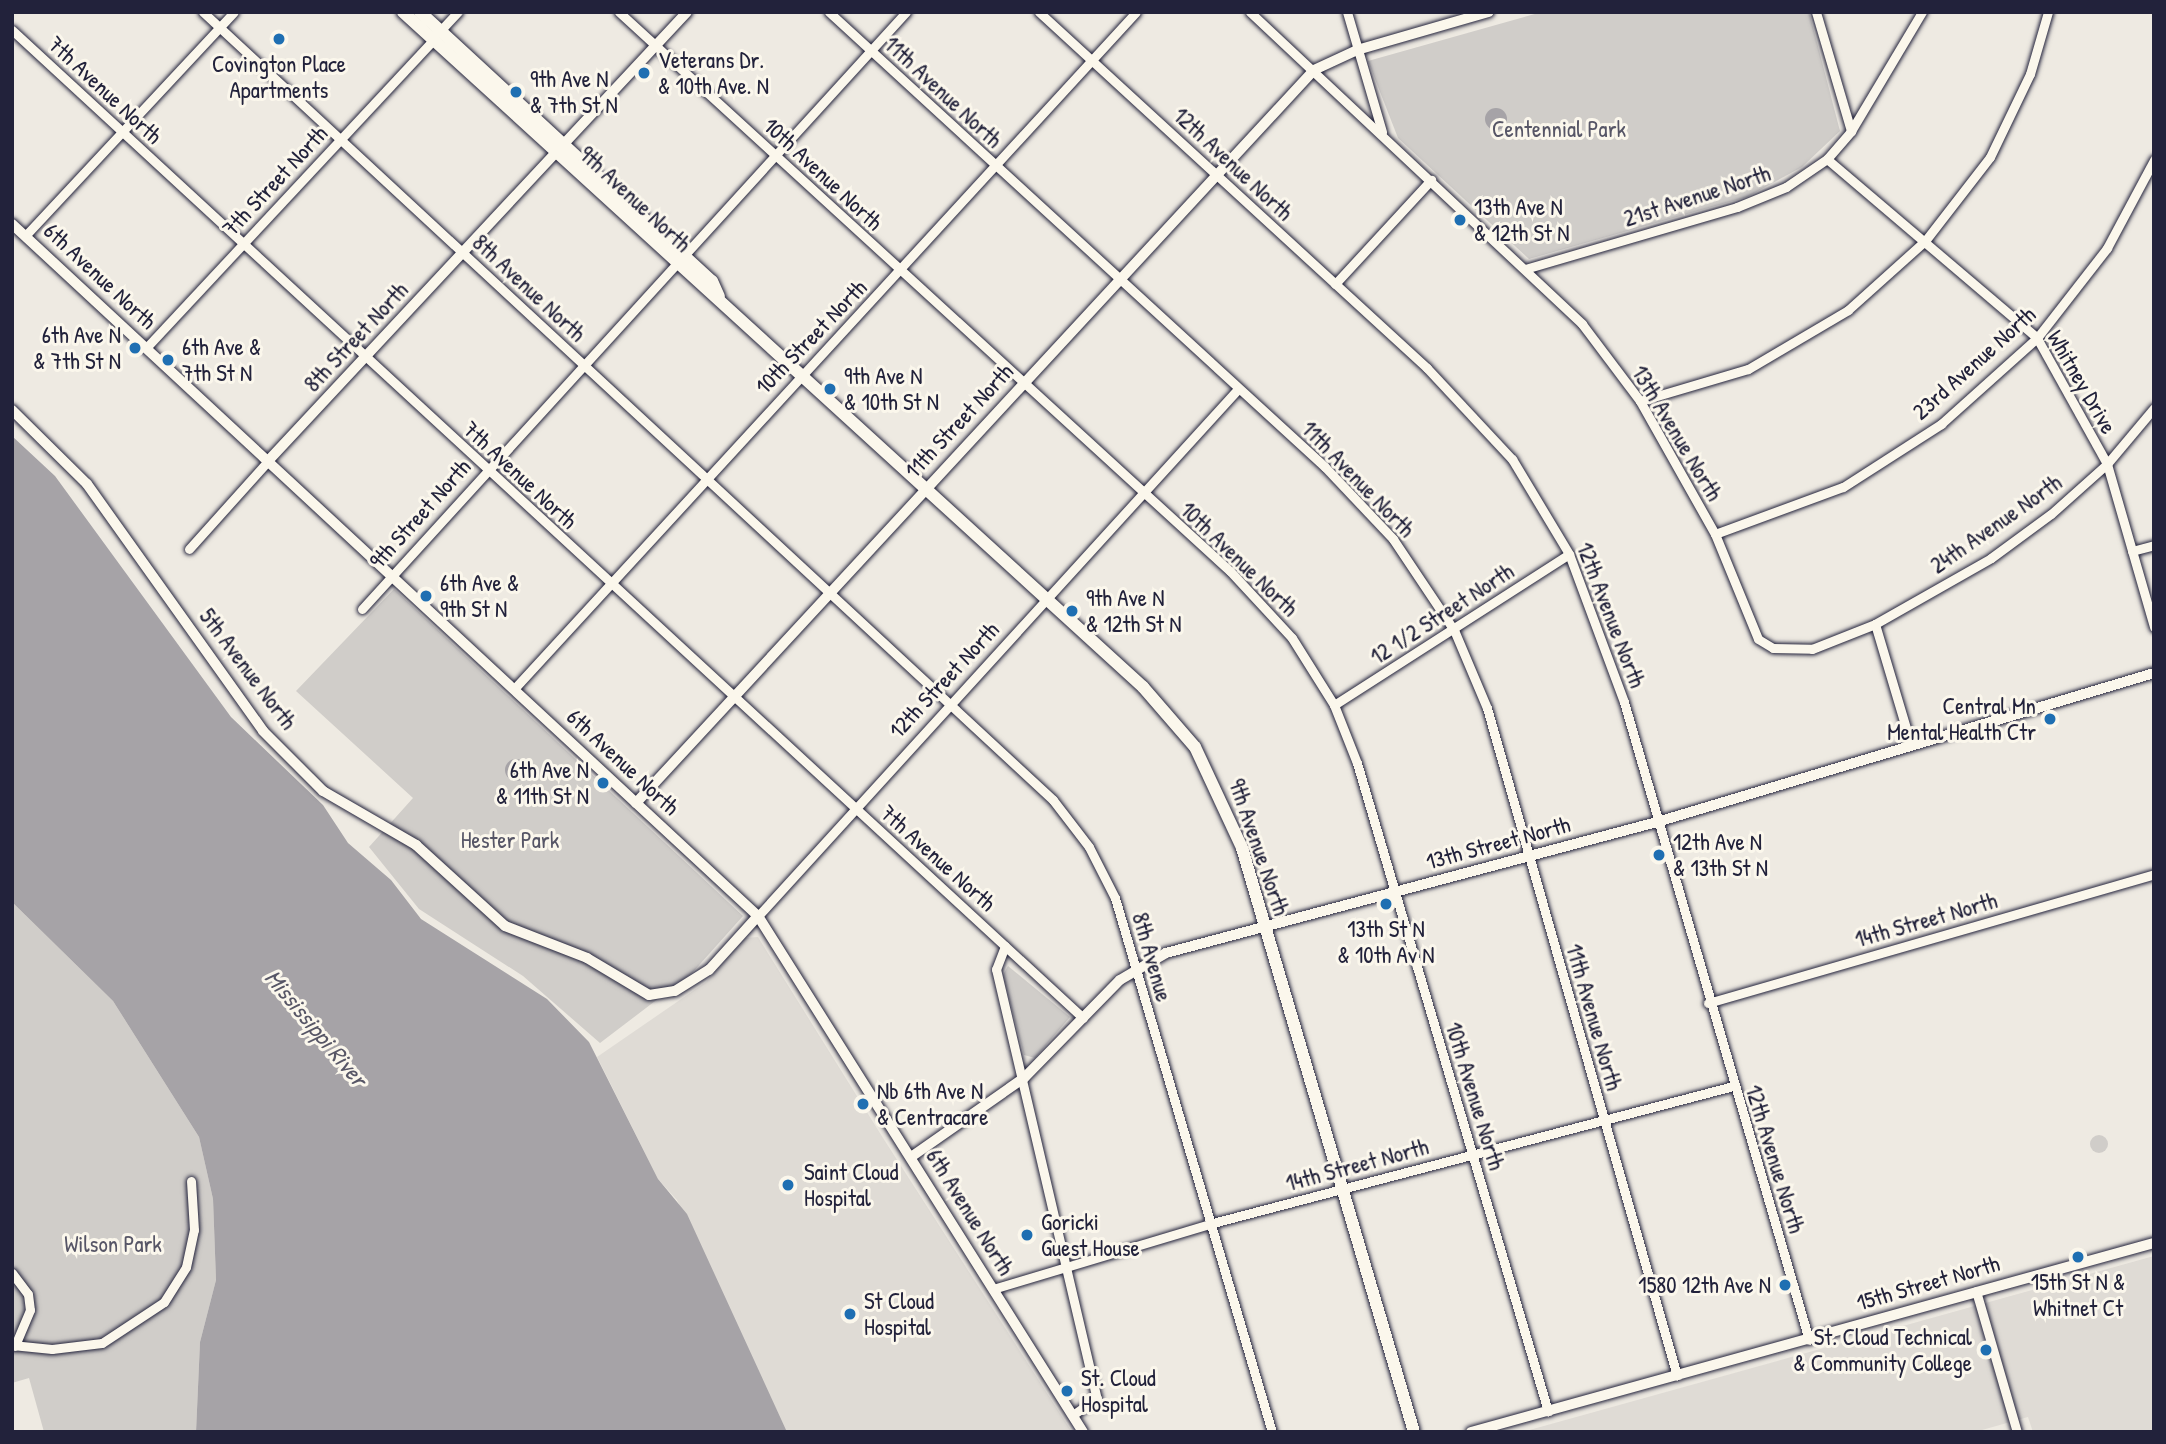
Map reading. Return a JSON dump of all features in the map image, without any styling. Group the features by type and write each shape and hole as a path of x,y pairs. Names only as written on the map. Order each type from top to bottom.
{"main road":[{"name":"9th Avenue North","path":"403,12 436,35 679,260 701,290 719,297 1143,687 1195,747 1232,821 1413,1432"},
{"name":"9th Avenue North","path":"420,12 436,35"}],"street":[{"name":"8th Avenue North","path":"204,12 829,592"},
{"path":"25,236 234,12"},
{"name":"7th Street North","path":"146,348 458,12"},
{"name":"10th Avenue North","path":"619,12 1144,497 1230,571 1292,638 1334,705 1357,763 1392,892 1473,1154 1548,1411"},
{"name":"8th Street North","path":"189,549 687,12"},
{"name":"11th Avenue North","path":"830,12 1238,389 1393,539 1454,630 1486,708 1677,1376"},
{"name":"9th Street North","path":"362,609 390,575 679,260 777,158 906,12"},
{"name":"12th Avenue North","path":"1039,12 1335,284 1513,459 1569,554 1624,702 1708,1003 1809,1340"},
{"name":"10th Street North","path":"514,689 802,372 900,271 1136,12"},
{"name":"13th Avenue North","path":"1250,12 1582,324 1640,401 1715,534 1749,626 1773,648 1812,649 1875,624"},
{"path":"1347,12 1382,134"},
{"path":"1314,70 1357,50 1489,12"},
{"path":"1816,12 1851,131"},
{"name":"21st Avenue North","path":"1525,269 1737,207 1786,187 1827,159 1851,131 1922,12"},
{"path":"1640,401 1748,369 1848,310 1925,241 1990,156 2030,74 2048,12"},
{"name":"7th Avenue North","path":"12,30 609,584 1083,1018"},
{"name":"11th Street North","path":"636,803 1314,70"},
{"name":"Whitney Drive","path":"1827,159 2037,338 2106,464 2154,627"},
{"name":"23rd Avenue North","path":"1715,534 1843,487 1941,424 2037,338 2106,248 2154,160"},
{"path":"1335,284 1431,180"},
{"name":"6th Avenue North","path":"12,224 758,916 1083,1432"},
{"name":"12th Street North","path":"675,991 709,970 853,807 1144,497 1238,389"},
{"name":"24th Avenue North","path":"1875,624 1991,558 2106,464 2154,408"},
{"name":"5th Avenue North","path":"12,410 87,484 263,731 323,791 416,845 505,926 587,958 627,988 649,995 675,991"},
{"path":"2132,551 2154,545"},
{"name":"12 1/2 Street North","path":"1334,705 1569,554"},
{"name":"8th Avenue","path":"829,592 1053,800 1089,846 1115,898 1272,1432"},
{"path":"1875,624 1910,745"},
{"name":"13th Street North","path":"911,1157 1024,1078 1135,968 1264,926 1657,822 2154,673"},
{"name":"14th Street North","path":"1708,1003 2154,874"},
{"path":"1005,946 996,969 1024,1078 1097,1398 1073,1415"},
{"name":"14th Street North","path":"993,1289 1209,1224 1733,1086"},
{"path":"12,1273 28,1294 30,1310 14,1345 52,1349 102,1342 164,1302 186,1267 194,1230 191,1181"},
{"name":"15th Street North","path":"1471,1432 2154,1243"},
{"path":"1976,1291 2017,1432"}],"shaded area":[{"name":"Saint Cloud Hospital","path":"758,937 883,1138 1072,1432 787,1432 677,1200 658,1179 597,1057 706,982 745,938"},
{"name":"St. Cloud Technical & Community College","path":"2154,1256 2154,1432 2033,1432 2028,1417 1975,1432 1522,1432"}],"green space":[{"name":"Centennial Park","path":"1542,12 1809,12 1840,131 1802,167 1747,197 1529,259 1398,138 1368,61"},
{"name":"Hester Park","path":"394,589 743,916 692,973 600,1043 523,976 419,909 369,847 413,798 296,691"},
{"name":"Wilson Park","path":"12,902 113,1001 199,1137 213,1199 216,1280 200,1342 196,1432 44,1432 29,1378 12,1383"},
{"path":"1008,966 1070,1017 1035,1058 1024,1055 1003,975"},
{"path":"2099,1135 2105,1138 2108,1144 2105,1150 2099,1153 2093,1150 2090,1144 2093,1138"}],"water":[{"path":"1496,108 1504,111 1507,119 1504,127 1496,130 1488,127 1485,119 1488,111"},
{"name":"Mississippi River","path":"12,436 55,476 231,717 323,805 348,843 391,880 421,919 547,999 589,1042 658,1179 687,1214 787,1432 196,1432 200,1342 216,1280 213,1199 199,1137 113,1001 12,902"},
{"path":"516,759 524,762 527,770 524,778 516,781 508,778 505,770 508,762"}],"place":[{"name":"Covington Place Apartments","path":"279,39"},
{"name":"Veterans Dr. & 10th Ave. N","path":"644,73"},
{"name":"9th Ave N & 7th St N","path":"516,92"},
{"name":"13th Ave N & 12th St N","path":"1460,220"},
{"name":"6th Ave N & 7th St N","path":"135,348"},
{"name":"6th Ave & 7th St N","path":"168,360"},
{"name":"9th Ave N & 10th St N","path":"830,389"},
{"name":"6th Ave & 9th St N","path":"426,596"},
{"name":"9th Ave N & 12th St N","path":"1072,611"},
{"name":"Central Mn Mental Health Ctr","path":"2050,719"},
{"name":"6th Ave N & 11th St N","path":"603,783"},
{"name":"12th Ave N & 13th St N","path":"1659,855"},
{"name":"13th St N & 10th Av N","path":"1386,904"},
{"name":"Nb 6th Ave N & Centracare","path":"863,1104"},
{"name":"Saint Cloud Hospital","path":"788,1185"},
{"name":"Goricki Guest House","path":"1027,1235"},
{"name":"15th St N & Whitnet Ct","path":"2078,1257"},
{"name":"1580 12th Ave N","path":"1785,1285"},
{"name":"St Cloud Hospital","path":"850,1314"},
{"name":"St. Cloud Technical & Community College","path":"1986,1350"},
{"name":"St. Cloud Hospital","path":"1067,1391"}]}
